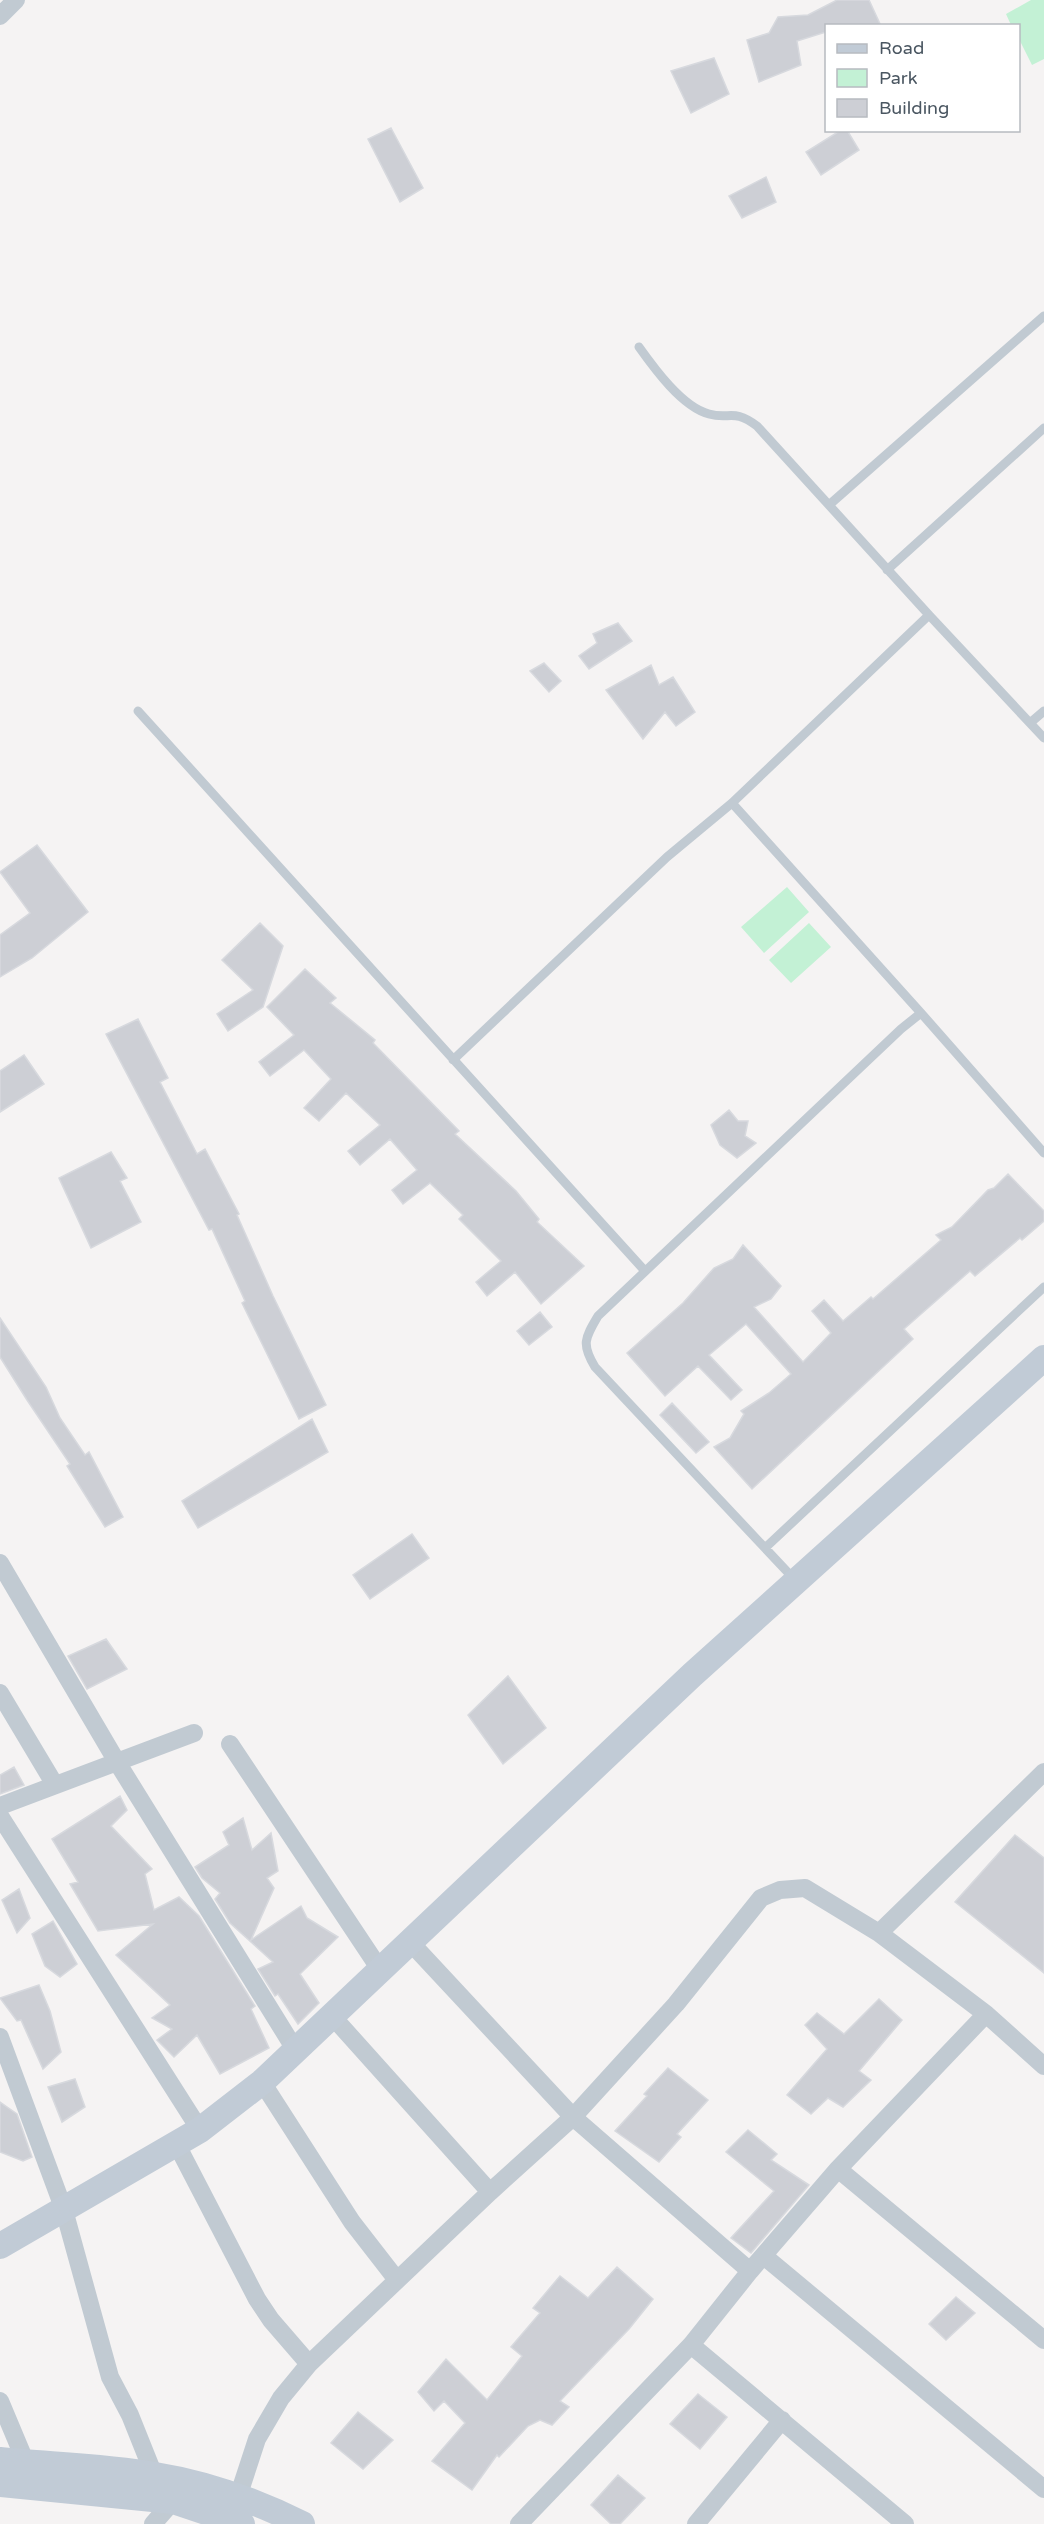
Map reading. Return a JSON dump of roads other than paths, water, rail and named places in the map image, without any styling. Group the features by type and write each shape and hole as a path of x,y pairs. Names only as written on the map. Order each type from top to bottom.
{"street":[{"path":"0,16 16,0"},
{"path":"0,2246 200,2130 262,2082 692,1676 1044,1358"},
{"path":"0,1563 117,1762 296,2051"},
{"path":"0,1693 55,1785"},
{"path":"0,1806 194,1733"},
{"path":"230,1744 381,1971"},
{"path":"879,1933 1044,1772"},
{"path":"0,1816 200,2130"},
{"path":"238,2497 257,2439 281,2398 309,2364 490,2192 573,2117 676,2004 761,1899 780,1890 805,1888 879,1933 986,2014 1044,2066"},
{"path":"411,1943 573,2117 750,2271"},
{"path":"519,2524 691,2345 750,2271 765,2257 838,2169 986,2014"},
{"path":"333,2017 490,2192"},
{"path":"0,2037 64,2210 110,2377 130,2415 154,2475"},
{"path":"262,2082 352,2222 397,2280"},
{"path":"176,2144 266,2313 309,2364"},
{"path":"838,2169 1044,2340"},
{"path":"765,2257 1044,2489"},
{"path":"691,2345 905,2524"},
{"path":"0,2401 26,2463"},
{"path":"696,2524 782,2420"},
{"path":"0,2460 154,2475 197,2484 238,2497 302,2524"},
{"path":"0,2484 173,2501 230,2518 242,2524"},
{"path":"153,2524 173,2501"}],"lane":[{"path":"829,505 1044,316"},
{"path":"639,347 663,380 697,408 710,414 731,414 746,418 757,426 887,570 1044,738"},
{"path":"887,570 1044,428"},
{"path":"453,1060 667,857 732,803 929,615"},
{"path":"138,711 645,1271"},
{"path":"1030,723 1044,711"},
{"path":"732,803 1044,1153"},
{"path":"796,1581 595,1367 586,1353 586,1336 598,1316 901,1029 921,1013"},
{"path":"765,1548 1044,1287"}]}
